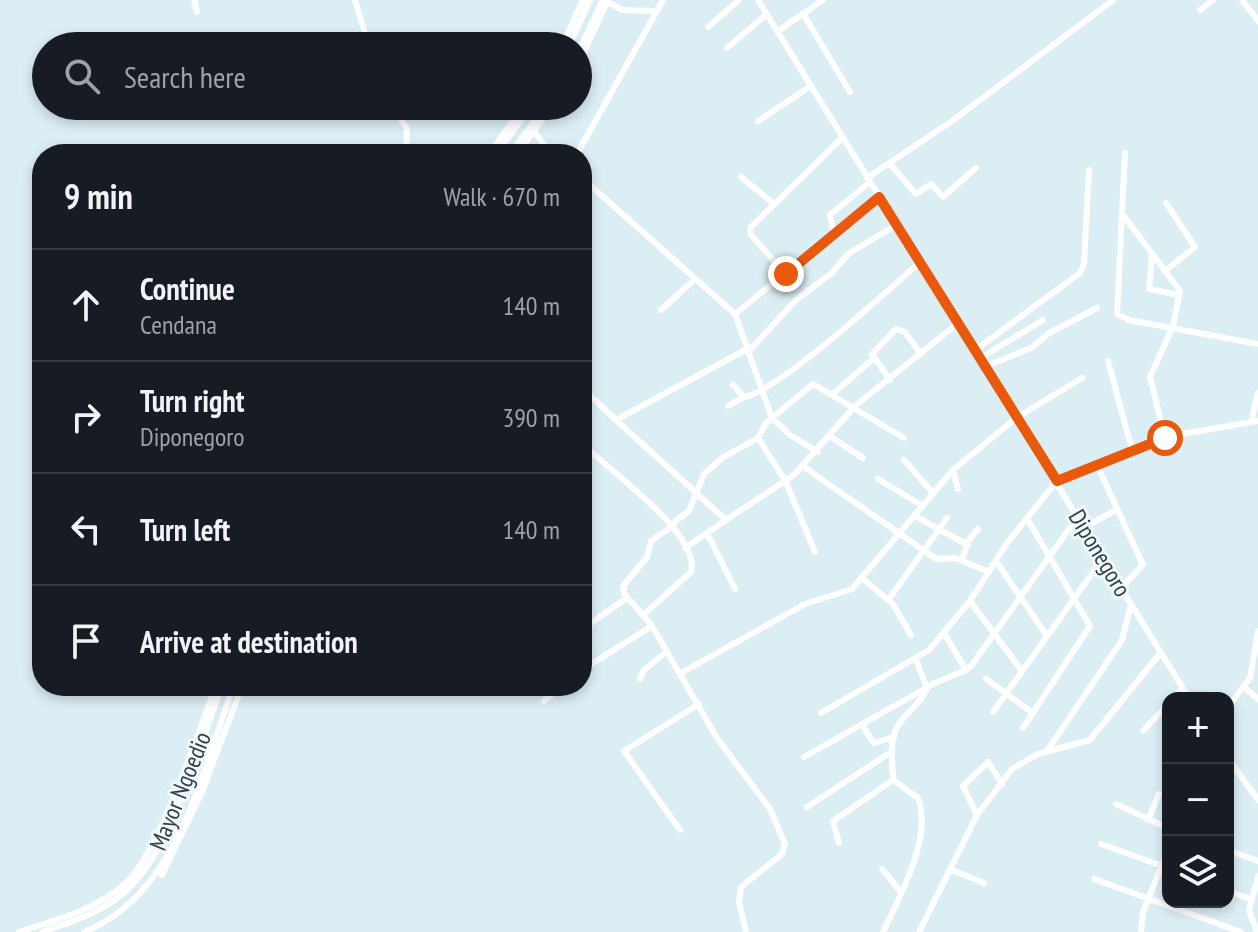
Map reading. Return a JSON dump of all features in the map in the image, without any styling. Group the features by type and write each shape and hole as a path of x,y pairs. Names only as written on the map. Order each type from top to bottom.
{"street":[{"path":"194,0 197,12"},
{"path":"355,0 365,32"},
{"path":"568,32 583,0"},
{"path":"575,32 590,0"},
{"path":"583,144 663,0"},
{"path":"708,27 739,0"},
{"name":"Diponegoro","path":"758,0 1185,692"},
{"path":"778,31 823,0"},
{"path":"834,235 830,215 868,180 1113,0"},
{"path":"1200,10 1213,0"},
{"path":"1242,0 1258,21"},
{"path":"607,1 619,8 656,11"},
{"path":"589,32 607,1"},
{"path":"592,34 607,1"},
{"path":"727,48 767,14"},
{"path":"804,15 850,92"},
{"path":"758,121 811,86"},
{"path":"402,120 407,129 406,144"},
{"path":"496,144 514,120"},
{"path":"503,144 521,120"},
{"path":"518,144 538,120"},
{"path":"529,144 538,136 544,120"},
{"path":"538,136 544,144"},
{"path":"786,274 750,233 752,226 843,137"},
{"path":"1125,153 1117,314 1129,320 1258,344"},
{"path":"890,164 916,194 931,184 943,197 976,168"},
{"path":"974,351 1080,273 1084,264 1089,170"},
{"path":"741,177 773,203"},
{"path":"592,187 735,314 772,418 790,435 818,452"},
{"path":"735,314 879,197"},
{"path":"1165,271 1195,247 1166,203"},
{"path":"1124,216 1179,295 1173,326 1150,377 1165,438"},
{"path":"616,420 749,350 796,300 832,273 848,254 896,225"},
{"path":"1153,254 1149,289 1179,295"},
{"path":"728,406 760,391 826,342 919,263"},
{"path":"661,310 695,279"},
{"path":"984,367 1033,347 1049,333 1097,308"},
{"path":"979,359 1043,320"},
{"path":"685,548 786,482 818,452 855,406 957,324"},
{"path":"890,380 872,352 898,328 905,332 921,354"},
{"path":"833,394 874,358"},
{"path":"1108,361 1132,450"},
{"path":"681,673 805,604 852,589 953,470 1016,418 1082,378"},
{"path":"746,932 739,902 741,887 782,854 785,844 770,809 717,738 652,626 627,598 623,586 647,557 649,544 689,511 696,490 714,464 758,438 772,418 814,384 904,438"},
{"path":"733,385 744,397"},
{"path":"821,713 916,660 944,633 1057,481 1165,438 1255,422 1258,393"},
{"path":"592,397 726,520"},
{"path":"831,437 863,458"},
{"path":"758,438 786,482 815,552"},
{"path":"592,452 674,524 692,570 643,615"},
{"path":"904,460 933,493"},
{"path":"1097,465 1143,567 1121,588"},
{"path":"804,467 899,535 940,560 962,560 989,572"},
{"path":"953,470 958,489"},
{"path":"878,479 923,506"},
{"path":"1083,528 1116,510"},
{"path":"915,516 968,545"},
{"path":"889,599 947,518"},
{"path":"804,757 927,688 966,670 1077,518"},
{"path":"1023,728 1090,628 1028,520"},
{"path":"962,560 978,529"},
{"path":"707,533 735,589"},
{"path":"993,712 1103,558"},
{"path":"996,561 1047,636"},
{"path":"862,578 889,599 911,635"},
{"path":"592,622 627,598"},
{"path":"970,601 1022,671"},
{"path":"1047,751 1122,640 1131,604"},
{"path":"592,664 652,626"},
{"path":"1234,700 1245,688 1257,652 1258,631"},
{"path":"944,633 966,670"},
{"path":"640,679 644,670 667,651"},
{"path":"919,932 977,815 1021,761 1086,742 1094,736 1161,652"},
{"path":"893,780 891,752 894,737 899,724 920,704 927,688 916,660"},
{"path":"986,679 1033,713"},
{"path":"1179,692 1183,688"},
{"path":"1245,688 1258,699"},
{"path":"19,932 84,910 128,881 156,832 212,696"},
{"name":"Mayor Ngoedio","path":"42,932 102,908 142,874 166,832 218,696"},
{"name":"Mayor Ngoedio","path":"84,932 132,904 158,871 183,821 230,696"},
{"path":"162,875 202,792 238,696"},
{"path":"544,701 550,696"},
{"path":"680,830 623,752 699,704"},
{"path":"1143,731 1162,710"},
{"path":"862,725 874,743 894,737"},
{"path":"807,807 891,752"},
{"path":"977,815 963,786 988,762 1002,784"},
{"path":"1232,764 1257,798"},
{"path":"839,843 833,821 893,780"},
{"path":"883,932 919,845 922,810 917,796 893,780"},
{"path":"1148,820 1159,794"},
{"path":"1116,804 1162,826"},
{"path":"1101,844 1162,866"},
{"path":"1234,852 1258,861"},
{"path":"882,869 900,891"},
{"path":"952,870 984,883"},
{"path":"1141,932 1148,899 1162,873"},
{"path":"1257,932 1250,899 1258,876"},
{"path":"1094,879 1241,932"},
{"path":"1234,893 1250,899"}],"route":[{"path":"786,274 879,197 1057,481 1165,438"}]}
